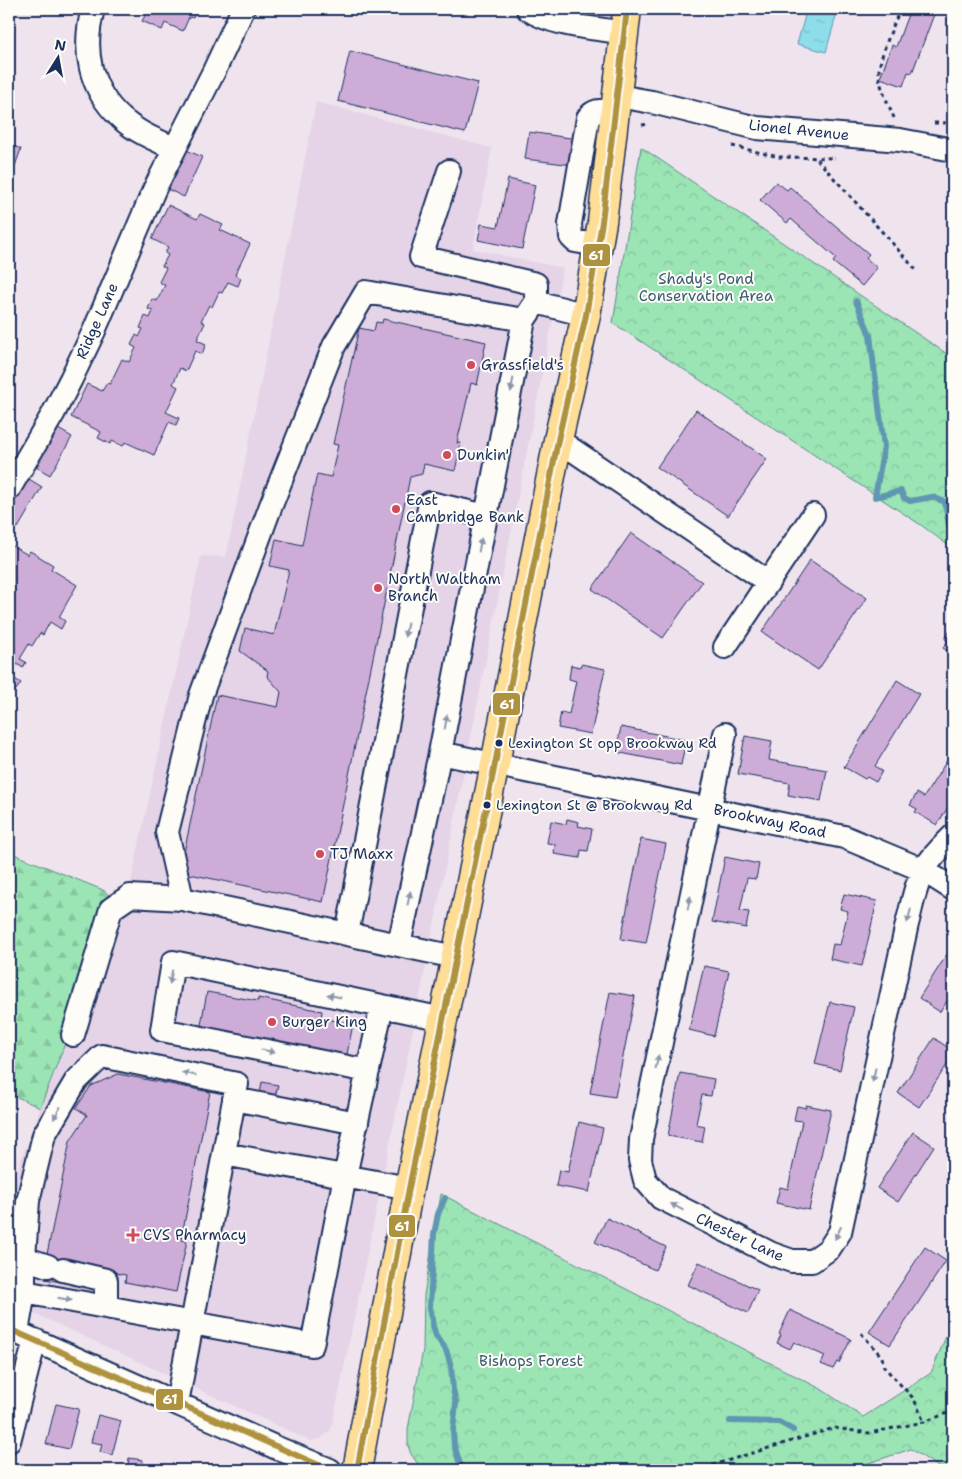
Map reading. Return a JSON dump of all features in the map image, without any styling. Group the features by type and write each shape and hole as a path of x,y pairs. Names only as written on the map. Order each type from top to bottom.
{"main road":[{"path":"357,1470 409,1188 495,764 558,440 586,314 598,245 626,21"}],"street":[{"path":"93,9 89,23 88,51 92,74 104,98 121,118 146,135 174,148"},
{"name":"Ridge Lane","path":"9,489 53,414 94,331 135,231 243,9"},
{"path":"528,9 536,14 567,24 626,21"},
{"name":"Lionel Avenue","path":"617,104 652,102 757,128 900,140 953,150"},
{"path":"399,945 440,753 486,516 536,284 421,257 449,171"},
{"path":"182,899 167,832 201,694 270,508 334,346 366,292 530,311 586,314"},
{"path":"558,440 768,582"},
{"path":"347,934 430,503 486,516"},
{"path":"725,647 812,515"},
{"name":"Chester Lane","path":"725,734 708,808 641,1139 640,1160 645,1180 661,1198 772,1254 792,1261 812,1261 829,1249 840,1232 907,924 924,870 936,853 953,836"},
{"name":"Brookway Road","path":"440,753 844,837 924,870 953,889"},
{"path":"73,1035 111,909 130,896 182,899 455,957"},
{"path":"368,1071 162,1030 173,962 443,1019"},
{"path":"24,1292 312,1345 345,1176 382,1006"},
{"path":"9,1441 24,1292 28,1201 44,1135 76,1081 102,1056 237,1084 177,1404"},
{"path":"234,1099 357,1123"},
{"path":"224,1154 409,1188"},
{"path":"24,1258 55,1268 106,1280 106,1306"},
{"path":"20,1333 330,1470"}],"path":[{"path":"885,120 895,121 879,78 879,71 881,60 900,9"},
{"path":"928,124 944,123 953,120"},
{"path":"817,158 917,271"},
{"path":"861,1334 882,1357 884,1367 914,1399 924,1422"},
{"path":"697,1470 834,1428 869,1433 924,1422 953,1411"}],"shaded area":[{"path":"316,102 492,148 473,249 563,268 422,986 333,1422 330,1431 320,1439 310,1441 9,1302 9,1191 66,1041 108,894 129,891 201,556 226,557"}],"green space":[{"name":"Shady's Pond Conservation Area","path":"641,147 953,358 953,549 921,525 613,323"},
{"path":"9,852 103,890 108,894 66,1041 40,1108 9,1093"},
{"name":"Bishops Forest","path":"441,1194 821,1389 863,1417 931,1373 953,1319 953,1470 943,1470 911,1449 848,1470 422,1470 408,1446 408,1429 423,1350 424,1295"}],"water":[{"path":"807,9 838,9 826,52 797,44"}],"building":[{"path":"134,9 197,9 193,18 189,17 183,31 165,23 162,30 142,21 146,14"},
{"path":"910,9 936,9 912,73 908,72 903,86 880,78 892,45 896,47"},
{"path":"350,51 478,83 465,133 338,101"},
{"path":"529,132 577,139 573,165 525,159"},
{"path":"9,144 21,149 9,183"},
{"path":"182,148 202,157 184,197 165,188"},
{"path":"508,179 535,185 522,249 478,240 481,224 498,227"},
{"path":"776,182 787,190 790,187 869,254 866,258 877,268 862,286 833,262 836,258 791,219 787,223 760,200"},
{"path":"168,205 197,219 200,214 223,225 220,230 250,244 235,275 241,278 238,286 228,282 222,293 219,292 212,307 209,305 201,321 205,323 197,340 206,344 202,354 195,351 186,371 180,368 173,384 178,387 166,412 179,418 176,425 169,422 154,455 125,442 123,446 112,441 110,444 98,438 101,432 71,417 87,384 102,391 107,383 110,384 122,359 129,362 136,348 131,345 136,335 139,337 143,329 140,328 145,316 150,318 153,311 148,309 152,299 157,301 165,285 159,282 166,268 162,266 168,255 165,253 168,247 152,239"},
{"path":"383,319 486,342 477,385 471,383 457,443 461,443 455,471 424,464 422,474 410,477 323,902 180,872 217,695 278,707 281,692 267,676 268,671 240,651 245,628 274,635 289,570 270,566 276,539 302,545 317,474 331,477 338,445 333,444 359,328 374,331 376,322 382,323"},
{"path":"696,410 767,459 728,516 657,467"},
{"path":"53,426 72,437 50,475 31,464"},
{"path":"24,476 42,487 18,528 9,523 9,502"},
{"path":"631,533 702,582 663,638 592,589"},
{"path":"9,544 28,555 30,551 53,565 51,569 77,585 59,617 65,621 61,629 50,622 43,635 40,633 32,646 29,644 20,659 26,662 23,668 17,664 10,676 21,683 16,690 9,686"},
{"path":"810,560 867,598 818,670 762,632"},
{"path":"953,626 953,655 943,648 948,641 945,639"},
{"path":"581,664 605,669 591,734 558,728 561,712 569,714 576,681 569,679 571,665 580,667"},
{"path":"897,680 919,694 875,766 882,771 876,782 867,777 865,779 844,767"},
{"path":"621,727 686,740 681,765 616,752"},
{"path":"745,736 772,741 769,760 827,770 821,801 788,795 790,783 738,774"},
{"path":"951,754 953,756 953,799 937,825 915,812 917,809 910,805 917,793 924,797"},
{"path":"567,819 579,822 578,826 592,829 588,851 581,850 580,858 554,854 555,844 547,843 551,821 566,824"},
{"path":"641,839 666,844 646,943 621,939"},
{"path":"725,857 759,864 756,879 747,878 740,911 749,912 746,928 712,922"},
{"path":"844,894 877,901 862,966 830,959 833,944 840,945 848,911 840,909"},
{"path":"953,945 953,992 940,1012 919,998"},
{"path":"704,966 729,971 714,1036 689,1030"},
{"path":"207,992 258,1001 258,998 322,1011 321,1018 353,1024 346,1059 200,1030"},
{"path":"610,992 635,996 615,1097 590,1093"},
{"path":"830,1002 854,1007 840,1070 815,1064"},
{"path":"934,1038 953,1051 953,1056 919,1107 898,1093"},
{"path":"680,1073 714,1079 711,1096 702,1095 696,1124 705,1126 702,1142 668,1136"},
{"path":"118,1074 210,1092 181,1240 187,1241 176,1292 125,1282 126,1275 64,1263 60,1282 45,1279 49,1260 46,1259 70,1141 87,1115 76,1108 91,1086"},
{"path":"262,1082 278,1085 275,1097 260,1094"},
{"path":"806,1105 831,1110 809,1210 776,1203 780,1187 788,1189 802,1121 794,1120 797,1106 806,1108"},
{"path":"579,1122 603,1128 589,1192 556,1186 559,1170 568,1172"},
{"path":"913,1132 934,1146 898,1202 877,1188"},
{"path":"607,1218 666,1247 655,1270 595,1242"},
{"path":"925,1247 946,1261 890,1345 869,1332"},
{"path":"699,1262 758,1290 748,1313 688,1285"},
{"path":"790,1310 851,1339 839,1363 837,1362 833,1369 821,1364 825,1356 794,1342 790,1349 777,1343"},
{"path":"56,1404 79,1409 69,1449 46,1444"},
{"path":"98,1415 121,1421 112,1455 100,1452 102,1444 91,1442"},
{"path":"129,1458 143,1460 142,1470 127,1470"}],"waterway":[{"path":"856,301 870,335 884,447 875,497 901,491 904,498 910,501 932,497 945,502 949,526 953,531"},
{"path":"445,1198 438,1214 434,1234 430,1307 436,1336 446,1350 451,1366 456,1403 453,1431 454,1445 460,1464 465,1470"},
{"path":"730,1421 779,1422 793,1430"}],"transit line":[{"name":"61","path":"357,1470 409,1188 495,764 558,440 586,315 602,222 627,9"},
{"name":"61","path":"9,1329 330,1470"}],"place":[{"name":"Grassfield's","path":"471,365"},
{"name":"Dunkin'","path":"447,455"},
{"name":"East Cambridge Bank","path":"396,509"},
{"name":"North Waltham Branch","path":"378,588"},
{"name":"Lexington St opp Brookway Rd","path":"499,743"},
{"name":"Lexington St @ Brookway Rd","path":"487,805"},
{"name":"TJ Maxx","path":"320,854"},
{"name":"Burger King","path":"272,1022"},
{"name":"CVS Pharmacy","path":"133,1235"}]}
